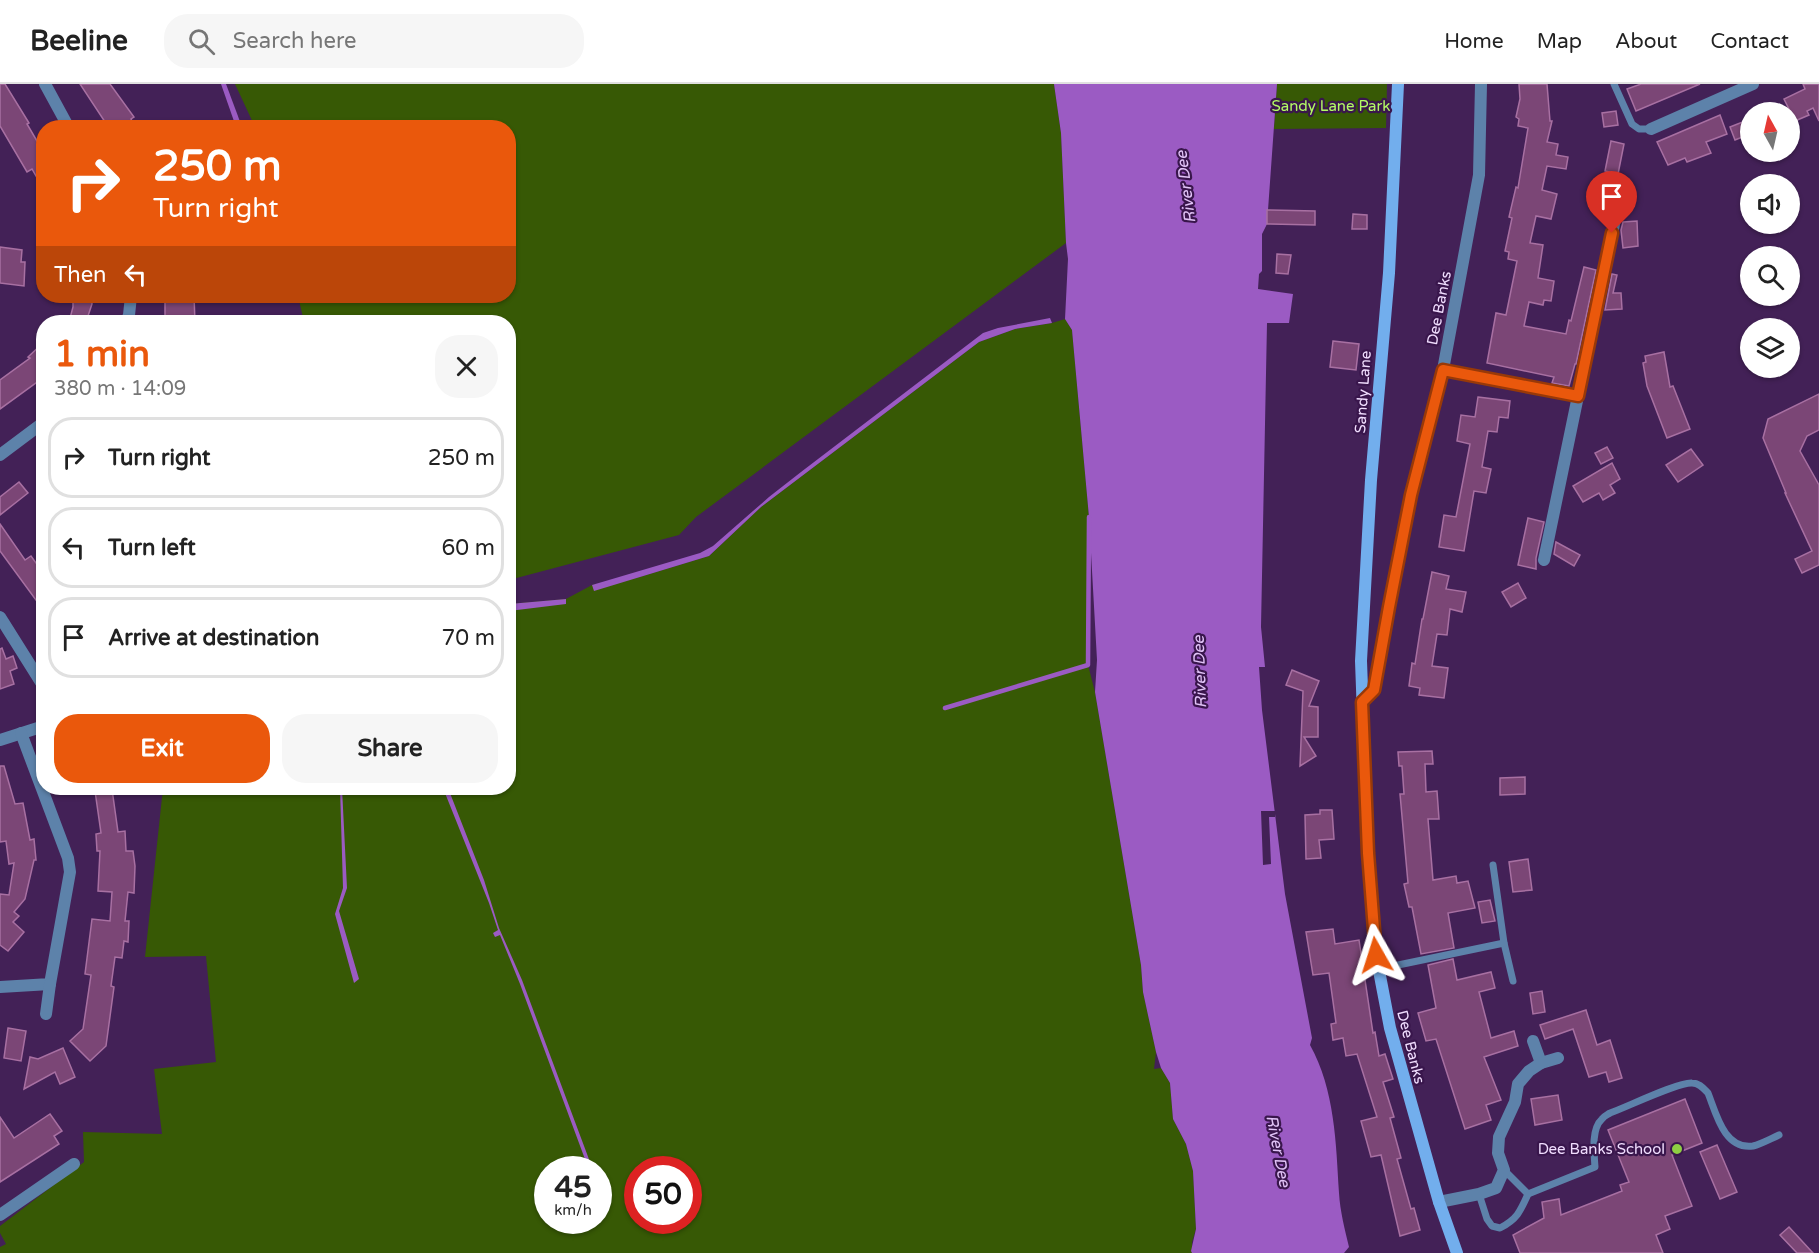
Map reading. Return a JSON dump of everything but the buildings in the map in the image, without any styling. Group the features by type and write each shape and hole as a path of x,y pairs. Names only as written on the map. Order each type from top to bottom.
{"main road":[{"name":"Sandy Lane","path":"1362,702 1364,595 1376,416 1389,273 1398,84"},
{"name":"Dee Banks","path":"1362,702 1371,907 1379,969 1390,1028 1457,1253"}],"street":[{"path":"45,84 65,120"},
{"name":"Dee Banks","path":"1362,702 1374,690 1411,495 1443,370 1479,175 1482,84"},
{"path":"1651,129 1753,84"},
{"path":"1544,560 1622,186"},
{"path":"1443,370 1578,396"},
{"path":"0,455 36,428"},
{"path":"0,617 36,674"},
{"path":"0,740 36,728"},
{"path":"21,733 36,773"},
{"path":"44,795 68,858 70,872 46,1014"},
{"path":"0,987 50,984"},
{"path":"1533,1041 1541,1063"},
{"path":"1440,1202 1496,1188 1504,1170 1498,1153 1499,1137 1515,1102 1518,1084 1529,1071 1541,1063 1558,1058"},
{"path":"0,1215 74,1164"}],"lane":[{"path":"1614,84 1632,124 1638,129 1651,129"},
{"path":"1492,865 1504,943 1513,981"},
{"path":"1379,969 1504,943"},
{"path":"1479,1194 1487,1218 1492,1226 1500,1228 1517,1216 1528,1194 1595,1167 1594,1144 1601,1119 1610,1113 1683,1084 1698,1084 1704,1088 1722,1128 1731,1139 1747,1146 1756,1146 1779,1135"},
{"path":"1504,1170 1528,1194"}],"green space":[{"path":"235,84 1054,84 1061,133 1066,243 696,517 679,535 516,578 516,315 302,315 300,303 516,303 516,120 252,120"},
{"name":"Sandy Lane Park","path":"1277,84 1387,84 1386,128 1274,129"},
{"path":"1065,319 1072,330 1089,517 1088,665 1095,692 1141,965 1143,992 1156,1052 1154,1069 1161,1068 1170,1083 1173,1119 1186,1144 1193,1171 1196,1229 1192,1242 1192,1253 0,1253 0,1247 6,1244 0,1233 0,1226 84,1162 83,1132 162,1134 154,1069 216,1062 206,956 145,957 162,795 516,795 516,603 566,599 592,585 636,578 709,556 761,507 979,342 1015,329"}],"water":[{"path":"221,84 226,84 239,120 234,120"},
{"name":"River Dee","path":"1054,84 1277,84 1267,224 1262,234 1262,271 1259,274 1258,289 1293,294 1289,323 1267,323 1261,627 1265,667 1259,667 1262,710 1285,894 1312,1038 1310,1045 1325,1080 1333,1117 1340,1200 1349,1247 1344,1253 1192,1253 1191,1251 1196,1229 1193,1171 1186,1144 1173,1119 1170,1083 1161,1068 1156,1052 1143,992 1141,965 1095,692 1097,660 1089,517 1072,330 1065,319 1068,259 1061,133"},
{"path":"1050,318 1052,323 1015,329 979,342 761,507 709,556 594,591 592,585 700,553 713,546 769,497 983,333"},
{"path":"566,599 566,604 516,610 516,603"},
{"path":"340,795 342,795 347,888 339,911 359,979 354,983 335,914 343,888"},
{"path":"446,795 451,795 484,880 499,928 522,980 588,1156 584,1156 500,935 495,937 493,933 498,930"}],"pier":[{"path":"1261,811 1275,811 1275,817 1269,817 1271,864 1263,865"}],"waterway":[{"path":"945,708 1088,665 1089,517"}],"place":[{"name":"Dee Banks School","path":"1677,1149"}],"route":[{"path":"1376,955 1368,853 1362,702 1374,690 1411,495 1443,370 1578,396 1612,233"}]}
